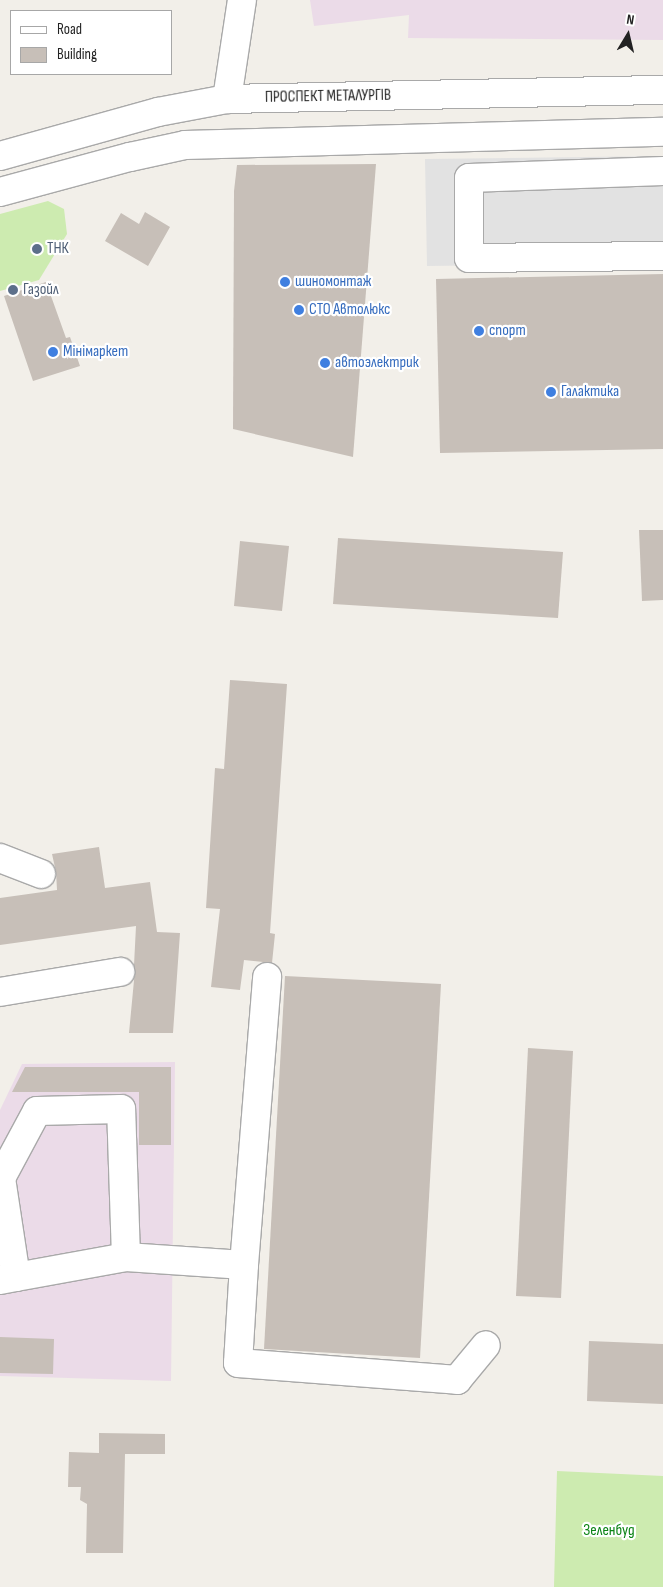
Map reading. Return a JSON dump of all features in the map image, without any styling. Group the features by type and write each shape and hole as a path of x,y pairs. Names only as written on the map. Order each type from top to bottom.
{"street":[{"path":"228,99 242,0"},
{"name":"ПРОСПЕКТ МЕТАЛУРГІВ","path":"0,156 158,112 228,99 663,90"},
{"path":"556,92 550,101 548,113 551,124 559,134"},
{"path":"0,192 130,156 185,145 663,132"},
{"path":"663,171 469,178 469,258 663,256"},
{"path":"0,858 41,874"},
{"path":"0,992 120,972"},
{"path":"267,977 238,1363 457,1380 486,1345"},
{"path":"126,1257 121,1109 37,1111 1,1178 8,1278 126,1257 244,1265"}],"shaded area":[{"path":"310,0 663,0 663,40 408,38 409,15 314,26"},
{"path":"663,156 663,263 427,266 425,159"},
{"path":"175,1062 171,1381 0,1376 0,1110 22,1064"}],"green space":[{"path":"48,201 64,209 67,234 39,280 0,291 0,214"},
{"name":"Зеленбуд","path":"557,1471 663,1476 663,1587 554,1587"}],"building":[{"name":"СТО Автолюкс","path":"376,164 353,457 233,429 234,191 237,165"},
{"path":"145,212 170,227 148,266 105,241 121,213 139,224"},
{"name":"Галактика","path":"663,274 663,449 440,453 436,279"},
{"path":"46,282 66,338 70,337 80,366 33,381 4,296"},
{"path":"639,530 663,530 663,600 642,601"},
{"path":"338,538 563,552 558,618 333,604"},
{"path":"240,541 289,546 282,611 234,606"},
{"path":"230,680 287,684 270,933 275,934 272,963 244,960 240,990 211,987 220,909 206,908 215,768 224,769"},
{"path":"99,847 105,888 150,882 157,932 180,933 173,1033 129,1033 135,970 136,926 0,945 0,898 57,890 52,854"},
{"path":"285,976 441,984 420,1358 264,1349"},
{"path":"528,1048 573,1051 561,1298 516,1296"},
{"path":"25,1067 171,1067 171,1145 139,1145 139,1092 12,1092"},
{"path":"0,1337 54,1339 53,1374 0,1373"},
{"path":"589,1341 663,1344 663,1404 587,1401"},
{"path":"99,1433 165,1434 165,1454 125,1454 123,1553 86,1553 87,1504 80,1500 81,1487 68,1487 69,1452 99,1453"}],"place":[{"name":"ТНК","path":"37,249"},
{"name":"шиномонтаж","path":"285,282"},
{"name":"Газойл","path":"13,290"},
{"name":"СТО Автолюкс","path":"299,310"},
{"name":"спорт","path":"479,331"},
{"name":"Мінімаркет","path":"53,352"},
{"name":"автоэлектрик","path":"325,363"},
{"name":"Галактика","path":"551,392"}]}
